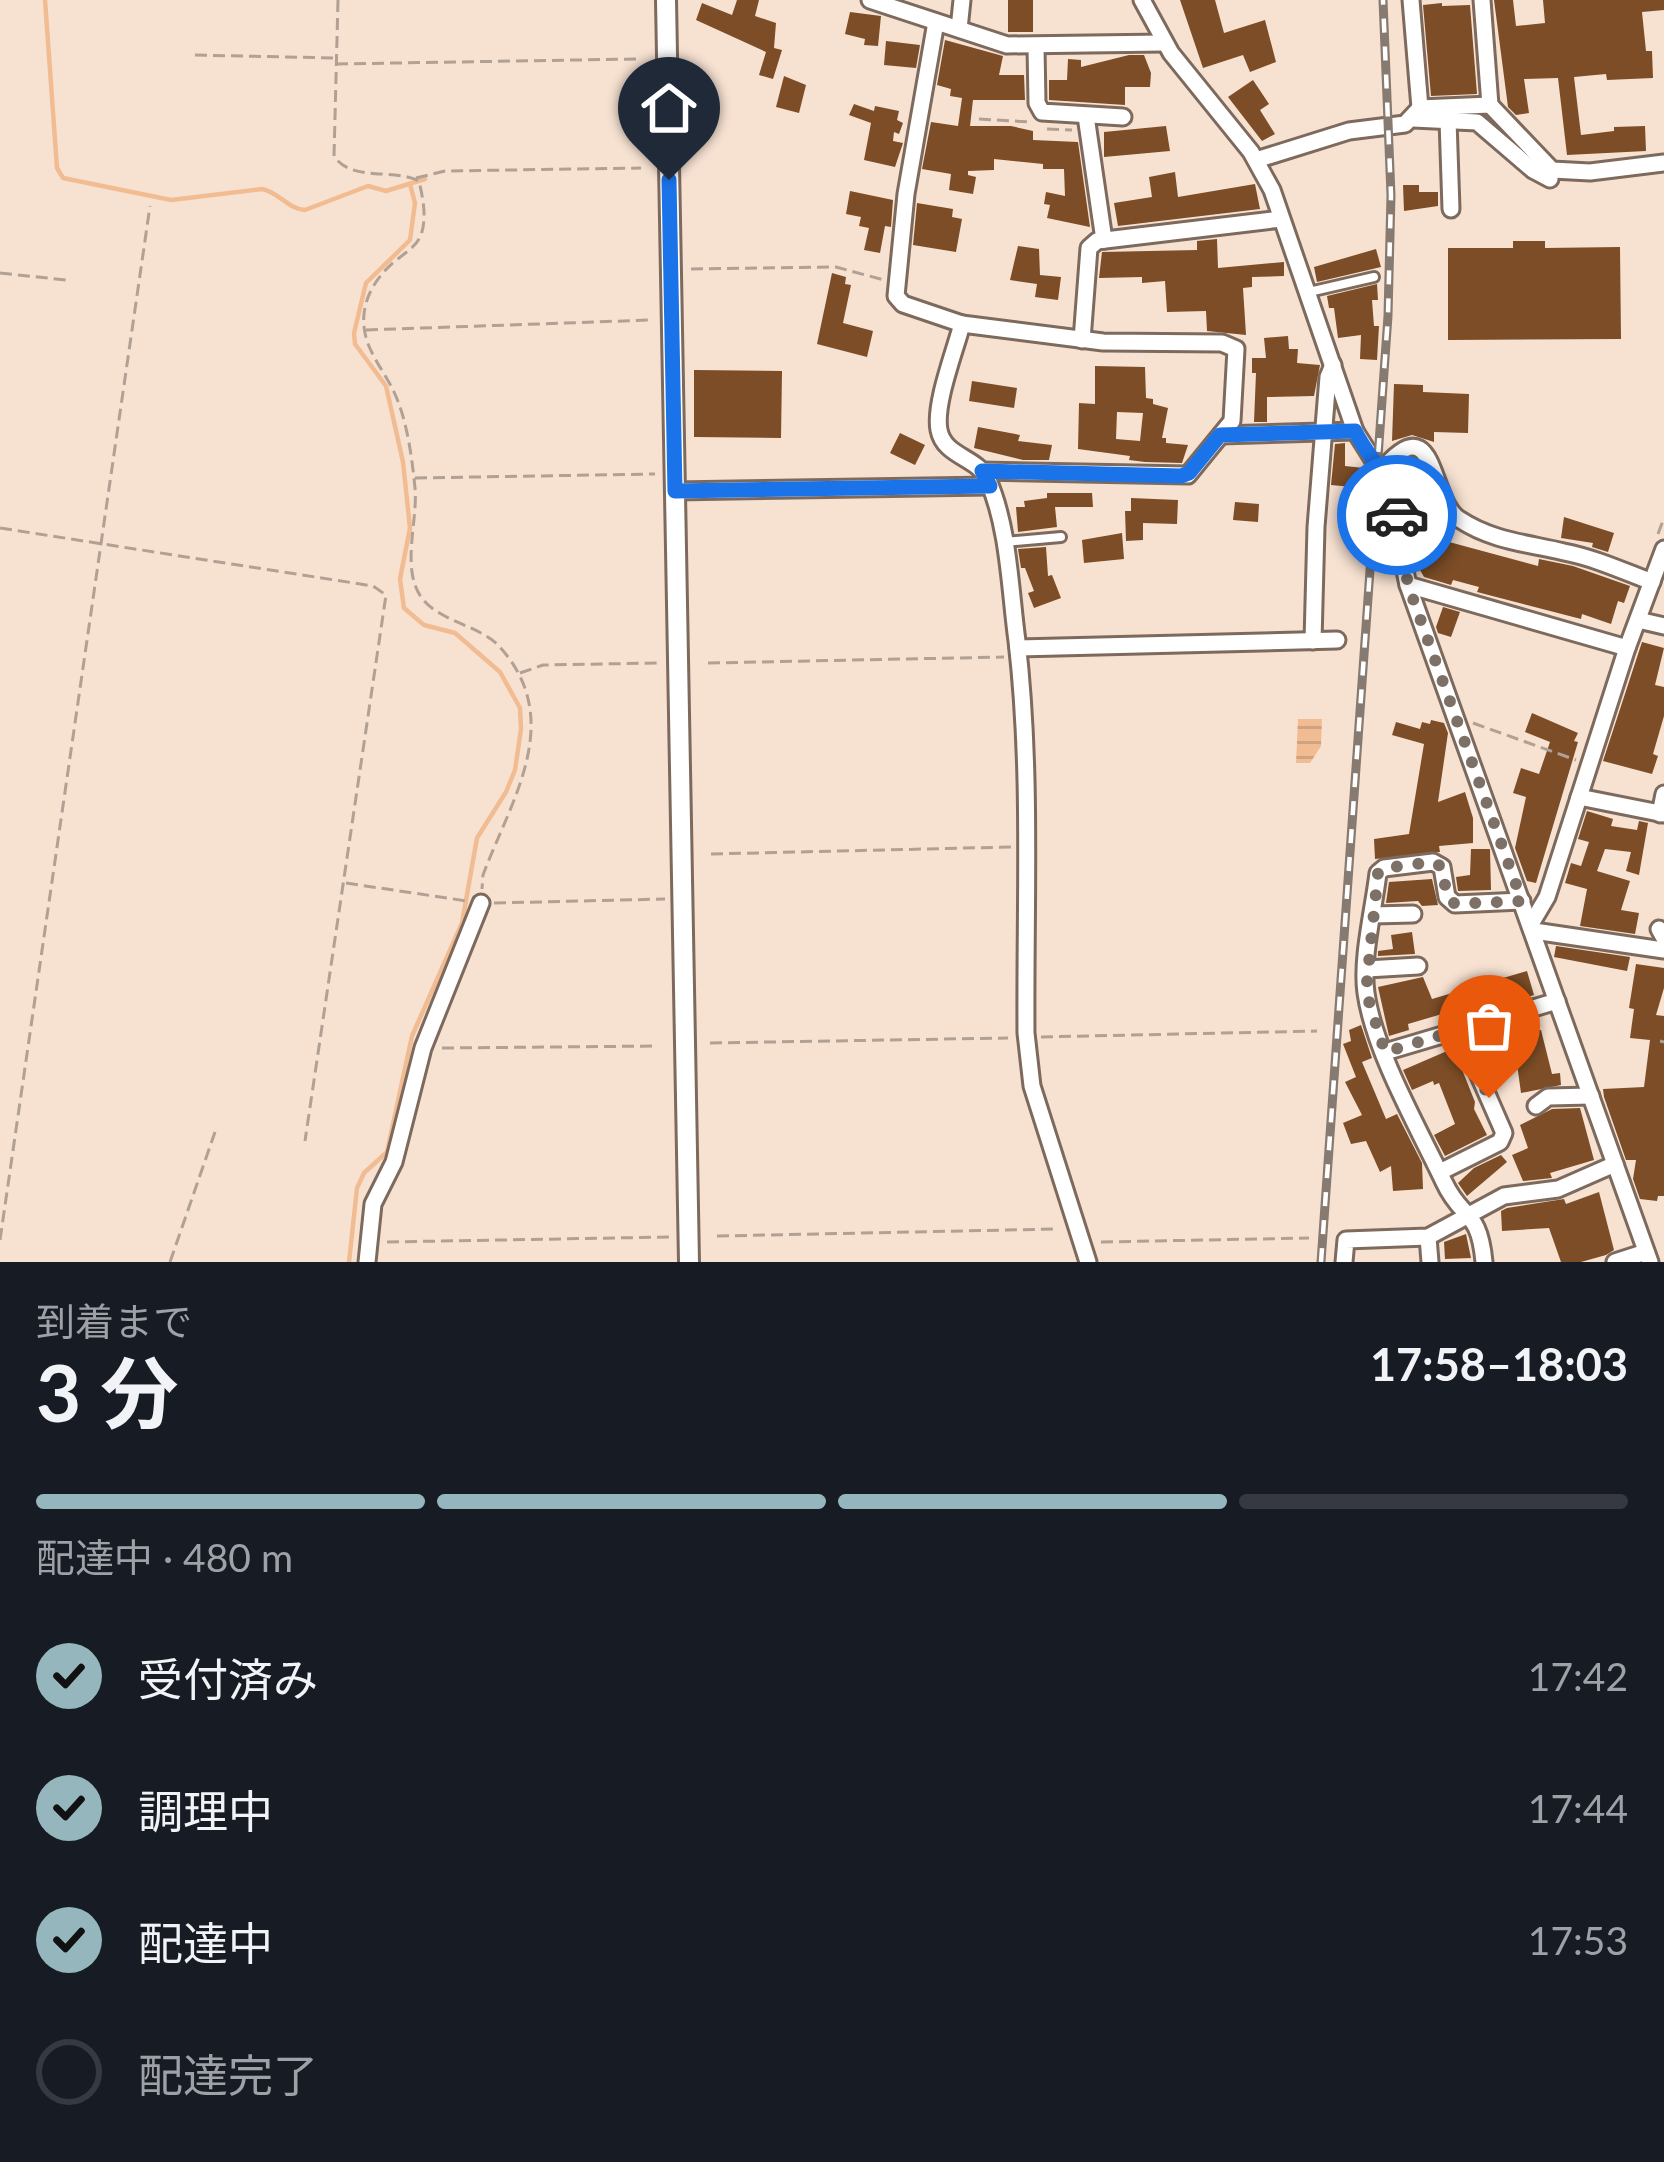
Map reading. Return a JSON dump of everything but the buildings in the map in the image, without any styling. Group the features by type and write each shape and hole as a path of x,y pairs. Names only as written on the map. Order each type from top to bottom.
{"street":[{"path":"666,0 689,1262"},
{"path":"869,0 1007,45 1164,43"},
{"path":"959,29 962,0"},
{"path":"1142,0 1164,43 1256,160 1355,431 1396,496 1397,538 1408,585 1648,1257 1616,1262"},
{"path":"1411,0 1416,113"},
{"path":"1482,0 1490,105 1552,170 1573,173 1664,164"},
{"path":"675,491 986,478 1181,476 1189,473 1234,413 1236,349 1231,345 1082,340 962,324 903,304 896,296 906,194 936,22"},
{"path":"1036,47 1037,103 1042,112 1123,118"},
{"path":"1256,160 1327,137 1405,124 1416,113 1490,105"},
{"path":"1416,113 1484,124 1533,170 1559,182 1610,179 1623,168"},
{"path":"1086,116 1104,240"},
{"path":"1448,120 1450,209"},
{"path":"1082,340 1089,248 1104,240 1281,219"},
{"path":"962,324 940,405 939,433 946,447 986,478 1002,542 1018,652 1031,1086 1088,1262"},
{"path":"1313,641 1323,432 1328,372 1333,365"},
{"path":"1220,435 1355,431"},
{"path":"1382,470 1399,454 1421,449 1432,459 1450,514 1478,532 1606,563 1652,582"},
{"path":"1533,927 1652,582 1659,548"},
{"path":"1408,585 1628,648"},
{"path":"1638,620 1664,626"},
{"path":"1018,652 1336,640"},
{"path":"1579,797 1662,814 1664,794"},
{"path":"1484,1262 1481,1229 1449,1193 1385,1052 1366,992 1367,969 1378,873 1390,866 1433,862 1442,867 1447,897 1455,904 1522,901"},
{"path":"367,1262 374,1204 394,1162 423,1048 481,903"},
{"path":"1373,915 1413,914"},
{"path":"1533,927 1664,950"},
{"path":"1367,969 1418,966"},
{"path":"1385,1052 1558,1001"},
{"path":"1440,1172 1500,1142 1504,1132 1459,1030"},
{"path":"1536,1106 1548,1097 1591,1096"},
{"path":"1344,1262 1346,1240 1428,1237 1504,1196 1558,1189 1615,1164"},
{"path":"1428,1237 1430,1262"}],"lane":[{"path":"1307,292 1374,277"},
{"path":"1002,542 1060,537"}],"path":[{"path":"338,0 334,156 338,164 352,171 414,179 445,171 641,168"},
{"path":"195,56 335,61 636,59"},
{"path":"979,119 1034,122 1042,112"},
{"path":"414,179 422,192 422,233 415,246 372,287 363,314 364,330 396,395 413,478 413,580 422,599 495,642 518,674 530,704 526,769 482,875 481,903"},
{"path":"0,1240 150,206"},
{"path":"671,269 836,267 896,283"},
{"path":"0,274 66,280"},
{"path":"364,330 651,320"},
{"path":"413,478 656,474"},
{"path":"1659,548 1664,518"},
{"path":"0,528 374,586 386,595 304,1141"},
{"path":"708,663 1018,652"},
{"path":"518,674 543,665 657,663"},
{"path":"1457,718 1589,766"},
{"path":"711,854 1003,849 1025,843"},
{"path":"344,883 481,903 682,898"},
{"path":"710,1042 1317,1031"},
{"path":"423,1048 658,1046"},
{"path":"170,1262 214,1132"},
{"path":"716,1236 1057,1230 1076,1220"},
{"path":"367,1243 670,1237"},
{"path":"1082,1242 1309,1238"}],"shaded area":[{"path":"1298,719 1322,719 1321,746 1310,763 1296,763"}],"waterway":[{"path":"45,0 57,168 63,178 171,200 262,189 305,210 368,186 386,191 425,179"},
{"path":"349,1262 357,1188 364,1173 387,1152 412,1036 462,923 477,838 515,770 521,729 520,708 500,672 455,633 424,625 404,608 400,579 410,528 403,462 386,386 355,344 354,333 366,283 410,240 415,203 410,184"}],"railway":[{"path":"1321,1262 1388,316 1391,195 1383,0"}],"way so far":[{"path":"1397,515 1400,558 1408,585 1522,901 1455,904 1447,897 1442,867 1433,862 1384,868 1378,873 1366,992 1385,1052 1459,1030 1489,1098"}],"route":[{"path":"669,180 675,491 990,486 982,471 1181,476 1189,473 1220,435 1355,431 1390,482 1397,515"}]}
